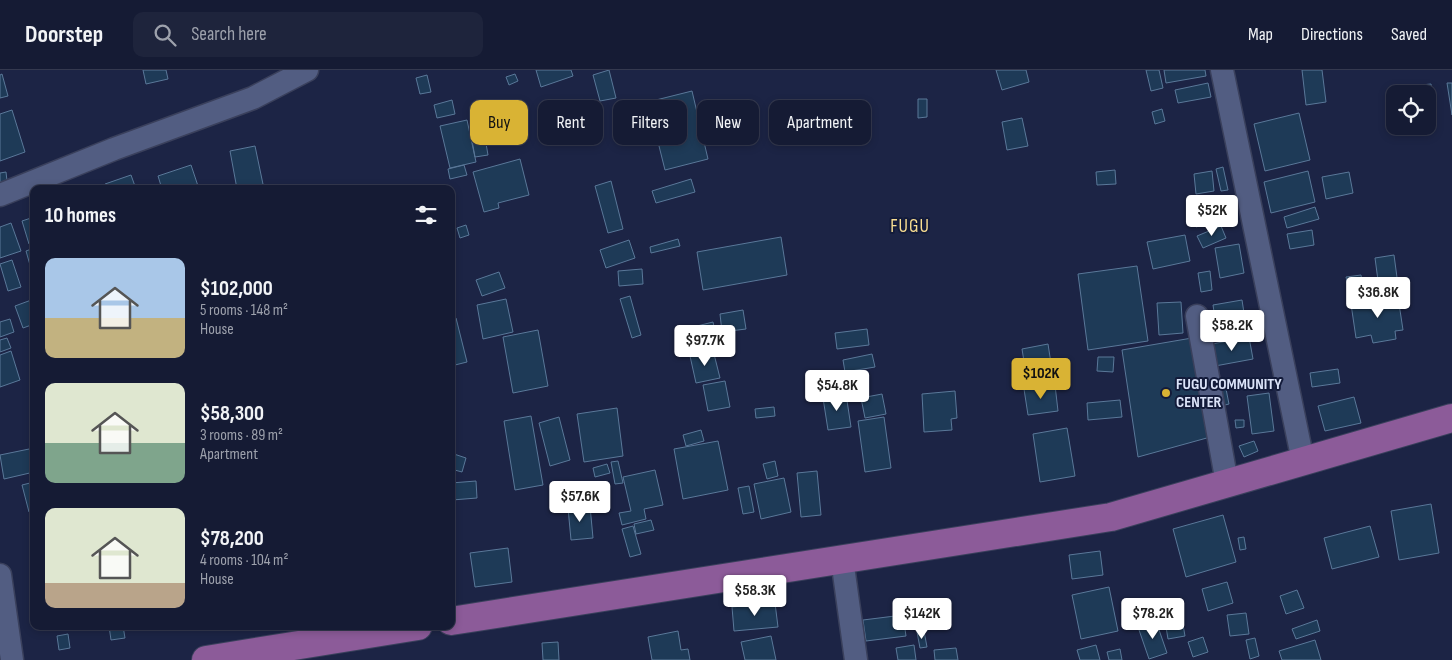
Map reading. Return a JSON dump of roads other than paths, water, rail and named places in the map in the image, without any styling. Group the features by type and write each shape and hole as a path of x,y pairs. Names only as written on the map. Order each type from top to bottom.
{"main road":[{"path":"455,620 1111,516 1452,418"},
{"path":"206,660 393,630"}],"street":[{"path":"0,195 114,149 253,98 308,70"},
{"path":"1222,70 1303,461"},
{"path":"1197,316 1227,483"},
{"path":"842,559 856,660"},
{"path":"0,575 12,660"}],"place":[{"name":"FUGU COMMUNITY CENTER","path":"1166,393"}],"district":[{"name":"FUGU","path":"910,226"}]}
